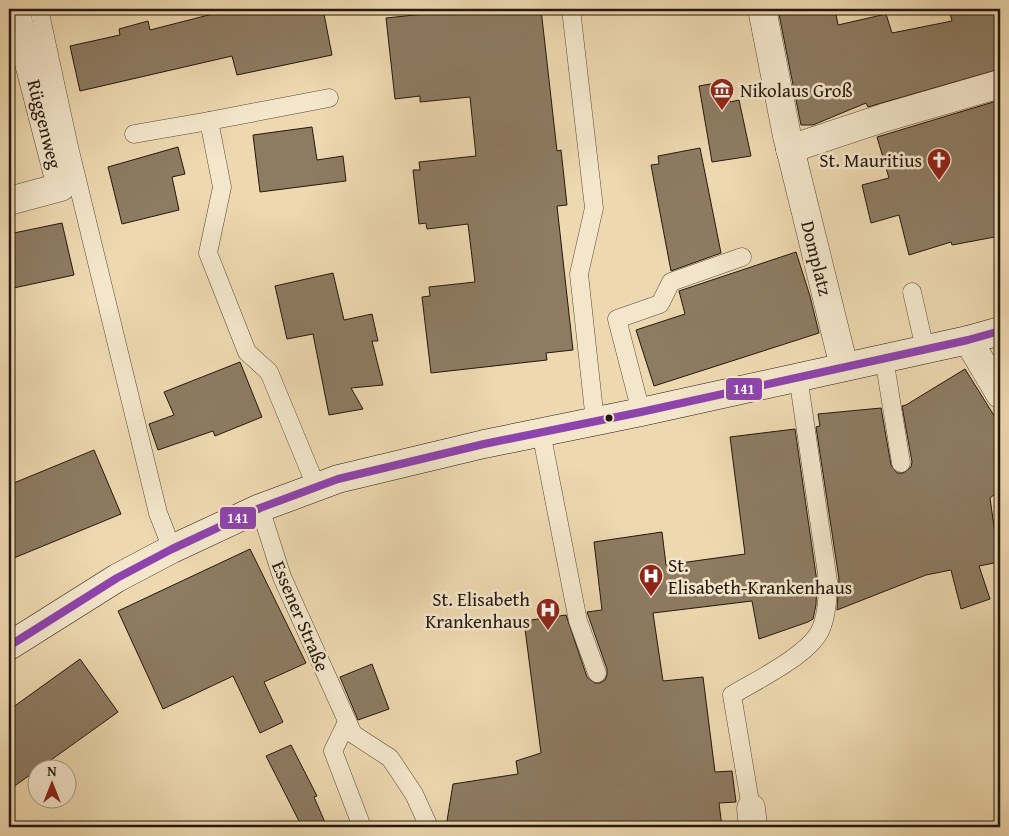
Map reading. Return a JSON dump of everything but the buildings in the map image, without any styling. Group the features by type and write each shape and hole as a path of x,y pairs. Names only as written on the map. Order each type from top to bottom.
{"street":[{"name":"Domplatz","path":"762,9 788,143 844,367"},
{"name":"Rüggenweg","path":"9,19 17,17 61,187 9,201"},
{"path":"788,143 884,118 1000,84"},
{"path":"9,646 117,578 172,549 260,508 316,486 361,472 968,340 1000,331"},
{"path":"968,340 1000,394"}],"lane":[{"path":"38,9 69,147 158,513 172,549"},
{"path":"571,9 594,208 579,274 595,421"},
{"path":"134,134 329,98"},
{"path":"209,121 222,187 208,254 247,352 269,372 316,486"},
{"path":"641,412 617,319 660,304 671,282 742,257"},
{"path":"912,292 925,349"},
{"path":"884,358 901,463"},
{"path":"752,818 732,694 797,656 809,645 820,631 827,606 828,581 798,376"},
{"path":"542,432 578,621 598,673"},
{"name":"Essener Straße","path":"260,508 282,577 353,734 390,758 414,794 429,827"},
{"path":"347,722 333,751 362,827"}],"transit line":[{"name":"141","path":"9,646 117,578 172,549 260,508 338,479 484,444 641,412 968,340 1000,331"}],"place":[{"name":"Nikolaus Groß","path":"722,111"},
{"name":"St. Mauritius","path":"939,181"},
{"name":"St. Elisabeth-Krankenhaus","path":"651,597"},
{"name":"St. Elisabeth Krankenhaus","path":"548,631"}]}
